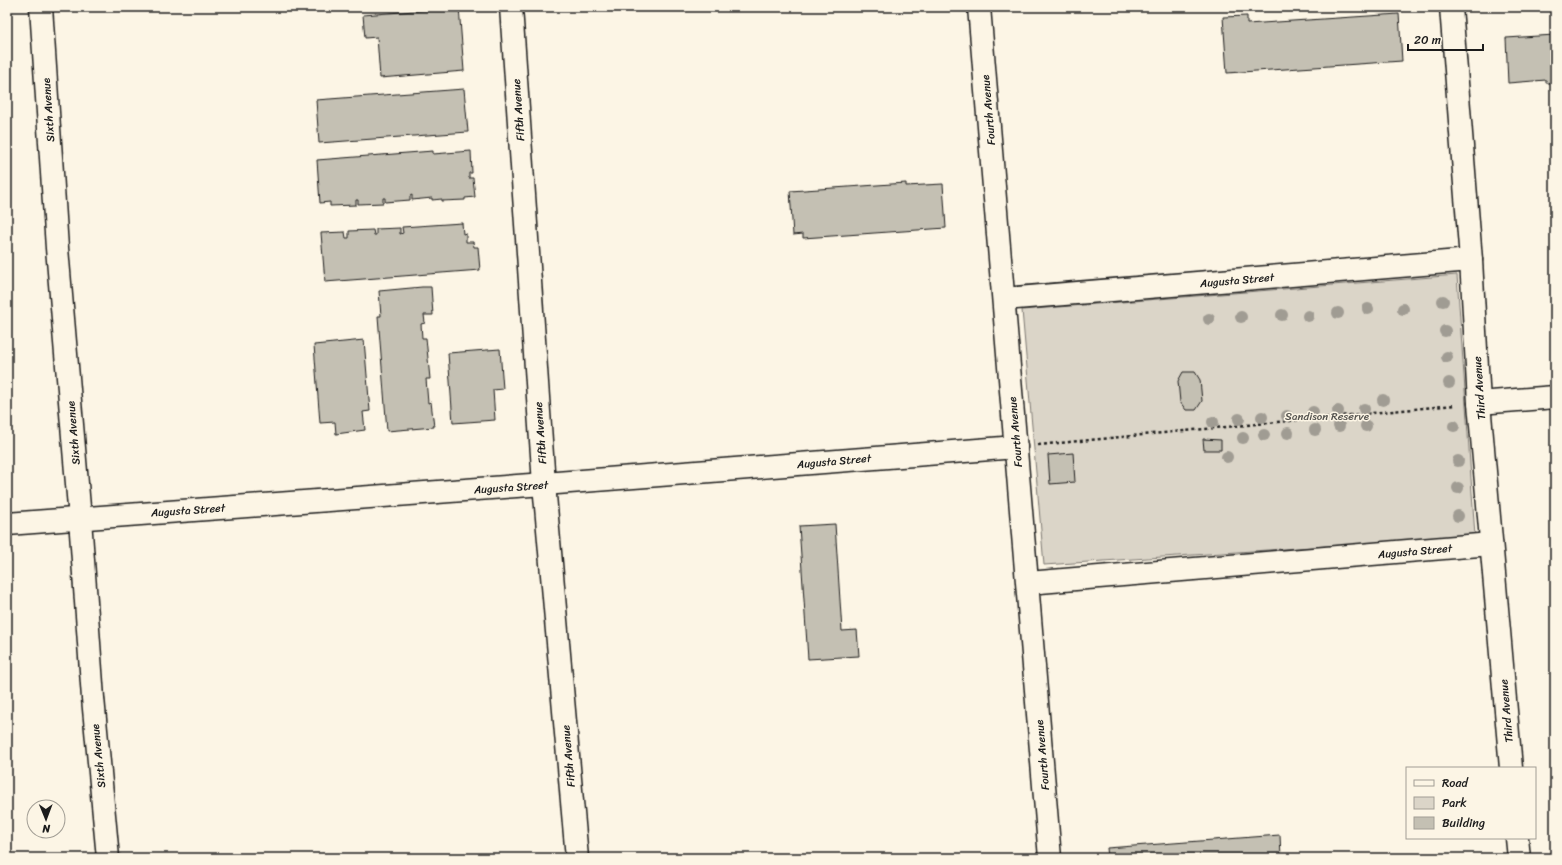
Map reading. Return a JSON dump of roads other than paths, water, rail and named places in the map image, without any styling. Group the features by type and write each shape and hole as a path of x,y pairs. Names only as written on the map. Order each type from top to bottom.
{"street":[{"name":"Sixth Avenue","path":"41,7 57,248 80,519 93,698 108,858"},
{"name":"Fifth Avenue","path":"511,7 544,484 577,858"},
{"name":"Fourth Avenue","path":"979,7 1050,858"},
{"name":"Third Avenue","path":"1451,7 1471,260 1480,403 1511,767"},
{"name":"Augusta Street","path":"1004,300 1471,260"},
{"path":"1480,403 1555,397"},
{"name":"Augusta Street","path":"7,524 1016,447"},
{"name":"Augusta Street","path":"1028,583 1492,544"},
{"path":"1517,839 1519,858"}],"park label":[{"name":"Sandison Reserve","path":"1327,416"}]}
